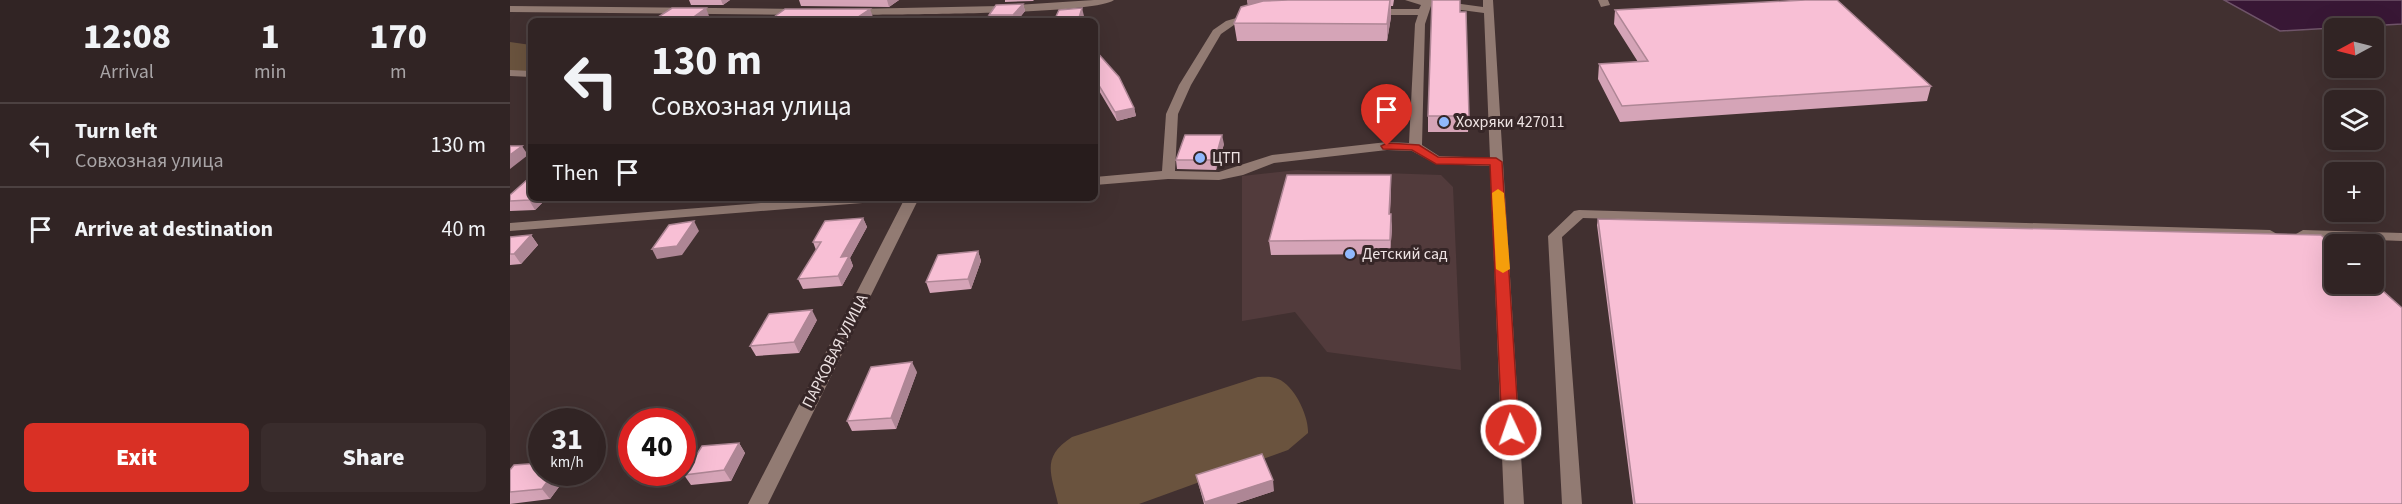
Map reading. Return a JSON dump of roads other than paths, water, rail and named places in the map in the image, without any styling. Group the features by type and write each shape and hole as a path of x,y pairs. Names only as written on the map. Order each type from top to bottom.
{"street":[{"path":"513,11 534,0"},
{"path":"841,12 1012,8 1109,0"},
{"path":"1410,0 1425,8"},
{"path":"1365,12 1488,6 1514,504"},
{"path":"1415,147 1419,50 1425,8"},
{"path":"513,11 818,12"},
{"path":"881,18 888,12"},
{"path":"1168,175 1172,114 1185,85 1217,32 1230,23 1263,15"},
{"path":"510,73 528,74"},
{"path":"1098,181 1168,175 1219,176 1238,172 1272,159 1387,146 1415,147 1436,160 1496,162"},
{"path":"510,227 837,201"},
{"name":"ПАРКОВАЯ УЛИЦА","path":"758,504 910,201"},
{"path":"1572,504 1555,236 1579,214 2402,237"}],"place":[{"name":"Хохряки 427011","path":"1444,122"},
{"name":"ЦТП","path":"1200,158"},
{"name":"Детский сад","path":"1350,254"}]}
